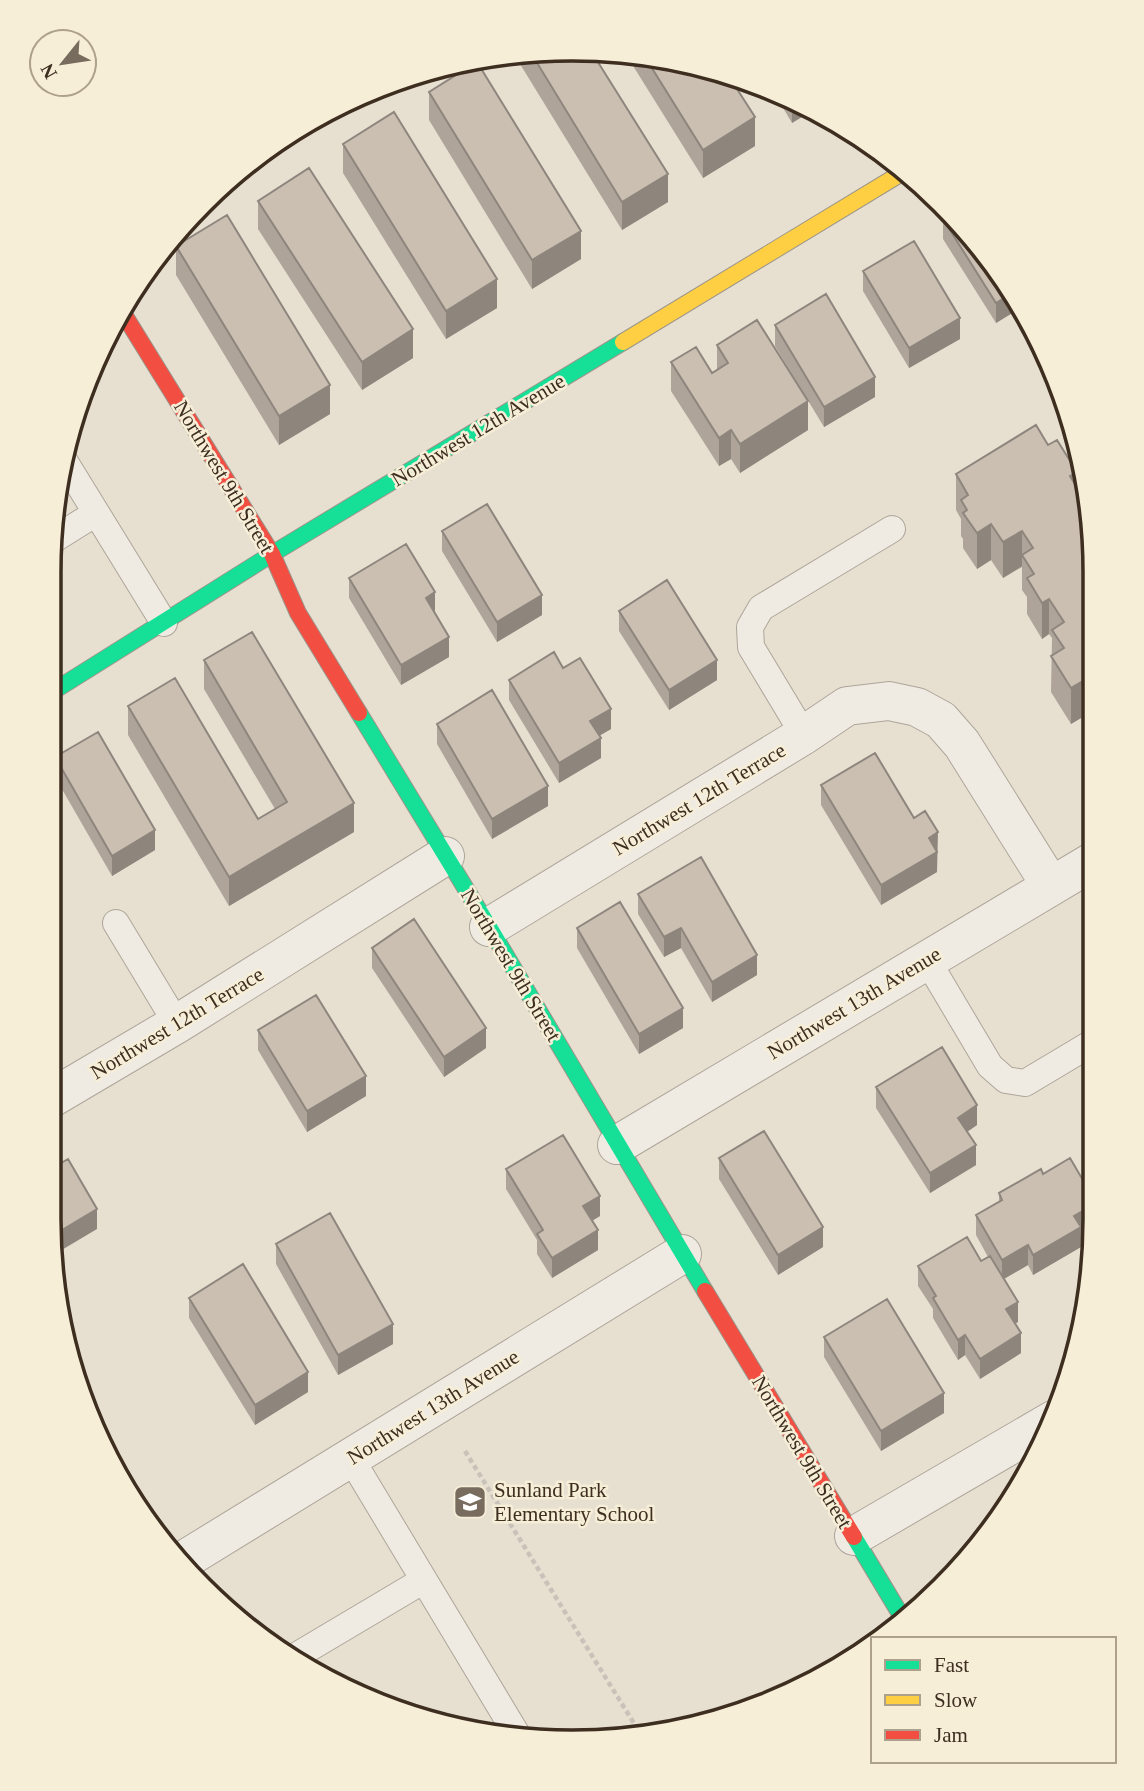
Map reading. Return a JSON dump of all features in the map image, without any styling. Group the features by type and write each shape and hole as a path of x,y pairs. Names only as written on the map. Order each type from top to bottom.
{"street":[{"name":"Northwest 12th Avenue","path":"61,686 272,554 895,177"},
{"name":"Northwest 9th Street","path":"128,321 272,554 298,613 489,926 682,1254 899,1611"},
{"name":"Northwest 12th Terrace","path":"489,926 804,735 847,706 889,701 917,707 941,720 962,744 1051,886"},
{"name":"Northwest 12th Terrace","path":"61,1093 177,1024 445,856"},
{"name":"Northwest 13th Avenue","path":"617,1145 1083,867"},
{"name":"Northwest 13th Avenue","path":"189,1557 682,1254"},
{"path":"854,1536 1037,1429"}],"lane":[{"path":"71,472 164,623"},
{"path":"63,534 96,513"},
{"path":"804,735 751,647 750,627 761,608 892,529"},
{"path":"116,923 177,1024"},
{"path":"928,960 990,1066 1006,1080 1025,1083 1083,1048"},
{"path":"351,1457 512,1726"},
{"path":"303,1653 424,1580"}],"path":[{"path":"465,1451 635,1725"}],"building":[{"path":"537,62 598,62 668,174 622,202"},
{"path":"652,68 736,88 755,117 703,150"},
{"path":"482,70 581,231 532,260 429,92 456,75"},
{"path":"394,112 497,279 446,311 343,144"},
{"path":"309,168 413,329 362,362 258,201"},
{"path":"227,215 330,385 279,416 177,248 182,242"},
{"path":"947,226 997,288 1003,299 996,303"},
{"path":"914,241 960,318 909,348 863,271"},
{"path":"826,294 875,377 824,407 775,325"},
{"path":"757,320 808,401 740,444 731,430 719,438 671,362 696,347 712,373 728,363 717,345"},
{"path":"1036,425 1048,445 1057,440 1070,461 1073,474 1070,476 1075,484 1082,539 1083,685 1081,682 1071,688 1051,656 1064,648 1052,630 1064,622 1049,599 1042,603 1027,578 1034,574 1022,555 1033,548 1022,531 1003,542 991,524 977,533 963,513 967,510 961,500 968,495 956,474"},
{"path":"487,504 542,595 497,622 442,531"},
{"path":"406,544 435,592 426,598 449,637 401,665 349,578"},
{"path":"667,580 717,660 669,690 619,611"},
{"path":"252,632 354,803 229,877 128,706 175,678 258,819 287,802 204,660"},
{"path":"554,652 563,668 580,658 611,709 590,721 601,738 559,763 509,680"},
{"path":"492,690 548,786 492,819 437,724"},
{"path":"98,732 155,830 112,856 61,767 61,754"},
{"path":"875,753 914,818 925,811 938,832 929,838 937,852 881,885 821,785"},
{"path":"701,857 757,955 712,982 681,928 664,937 638,894"},
{"path":"620,902 683,1008 639,1034 577,928"},
{"path":"414,919 486,1028 444,1057 372,948"},
{"path":"316,995 366,1076 307,1111 258,1030"},
{"path":"942,1047 977,1105 958,1118 976,1145 930,1173 876,1087"},
{"path":"764,1131 823,1227 778,1255 719,1158"},
{"path":"563,1135 600,1196 583,1206 598,1230 552,1258 537,1234 543,1230 506,1169"},
{"path":"1070,1158 1083,1180 1083,1211 1074,1216 1081,1227 1033,1255 1028,1245 1002,1260 976,1215 1002,1200 999,1193 1041,1169 1043,1174"},
{"path":"68,1159 97,1209 61,1230 61,1219 61,1163"},
{"path":"330,1213 393,1324 338,1355 276,1244"},
{"path":"967,1237 981,1261 990,1256 1018,1302 1006,1309 1021,1333 980,1359 965,1335 958,1340 918,1266"},
{"path":"243,1264 308,1372 255,1405 189,1298"},
{"path":"887,1299 944,1393 881,1431 824,1337"}],"traffic: fast":[{"path":"61,686 272,554 623,342"},
{"path":"359,713 705,1291"},
{"path":"854,1537 899,1611"}],"traffic: slow":[{"path":"623,342 895,177"}],"traffic: jam":[{"path":"128,321 272,554 298,613 359,713"},
{"path":"705,1291 854,1537"}],"place":[{"name":"Sunland Park Elementary School","path":"470,1502"}]}
